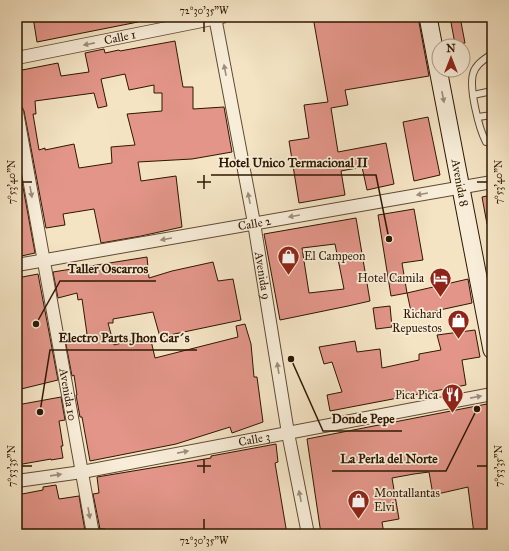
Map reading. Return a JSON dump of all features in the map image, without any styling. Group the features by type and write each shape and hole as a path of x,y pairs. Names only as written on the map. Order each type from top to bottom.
{"main road":[{"name":"Avenida 8","path":"428,17 492,350"}],"street":[{"name":"Calle 1","path":"17,58 218,18"},
{"name":"Avenida 9","path":"218,18 254,223 288,433 308,534"},
{"name":"Avenida 10","path":"17,112 93,534"},
{"name":"Calle 2","path":"17,265 492,182"},
{"name":"Calle 3","path":"17,481 82,472 492,394"}],"lane":[{"path":"492,54 481,60 473,73 472,86 483,137 486,142 492,144"},
{"path":"473,95 492,91"},
{"path":"478,117 492,115"}],"building":[{"path":"33,17 138,17 138,22 37,42"},
{"path":"313,17 418,17 429,76 345,90 348,105 331,108 338,152 386,143 394,184 367,190 362,167 341,171 345,195 299,203 289,141 309,138 304,105 328,102"},
{"path":"450,17 460,17 464,38 454,38"},
{"path":"175,41 183,87 193,87 193,109 224,107 232,152 192,159 138,162 141,181 176,176 182,227 101,243 94,209 63,214 65,225 46,228 24,111 22,107 17,105 17,71 58,63 61,76 89,72 85,53 104,49 105,53","holes":["125,74 129,90 154,85 154,93 162,93 162,111 127,114 135,145 111,147 112,163 79,168 74,144 39,150 33,114 36,114 35,101 94,93 98,108 107,106 101,79"]},
{"path":"428,117 440,175 414,181 403,122"},
{"path":"17,154 35,253 17,257"},
{"path":"492,195 492,224 487,224 482,197"},
{"path":"414,209 423,260 402,263 407,293 391,296 378,215"},
{"path":"356,218 370,301 280,320 264,234","holes":["335,244 344,289 309,293 302,248"]},
{"path":"147,257 149,278 172,271 213,262 218,281 233,279 241,320 160,337 153,312 113,319 113,323 108,323 114,345 150,336 155,358 238,337 236,326 245,324 251,344 254,377 257,377 263,422 232,433 230,427 176,444 90,461 82,417 80,417 74,375 72,376 65,339 87,334 82,299 78,300 77,293 58,298 53,272"},
{"path":"38,274 58,380 17,390 17,278"},
{"name":"Hotel Camila","path":"468,279 472,303 412,316 407,293"},
{"path":"390,306 392,327 376,329 373,308"},
{"path":"475,330 480,357 462,360 466,385 330,411 327,395 342,392 332,362 324,364 319,347 355,341 357,352 380,349 382,368 419,360 419,354 441,350 437,335"},
{"path":"61,397 65,420 59,421 63,446 61,446 63,458 17,465 17,405"},
{"path":"492,403 492,534 474,534 468,487 433,495 429,472 392,478 399,519 382,522 384,534 321,534 307,439"},
{"path":"276,444 278,462 275,463 287,534 213,534 212,530 194,534 106,534 105,529 100,529 93,494 99,493 97,477 211,458 211,456"},
{"path":"56,485 59,499 79,496 85,531 58,534 19,534 19,527 17,527 17,495 43,490 43,487"}],"place":[{"name":"Hotel Unico Termacional II","path":"389,239"},
{"name":"El Campeon","path":"289,276"},
{"name":"Hotel Camila","path":"440,298"},
{"name":"Taller Oscarros","path":"36,324"},
{"name":"Richard Repuestos","path":"458,340"},
{"name":"Donde Pepe","path":"291,359"},
{"name":"La Perla del Norte","path":"477,409"},
{"name":"Electro Parts Jhon Car´s","path":"40,412"},
{"name":"Pica Pica","path":"453,414"},
{"name":"Montallantas Elvi","path":"359,520"}]}
